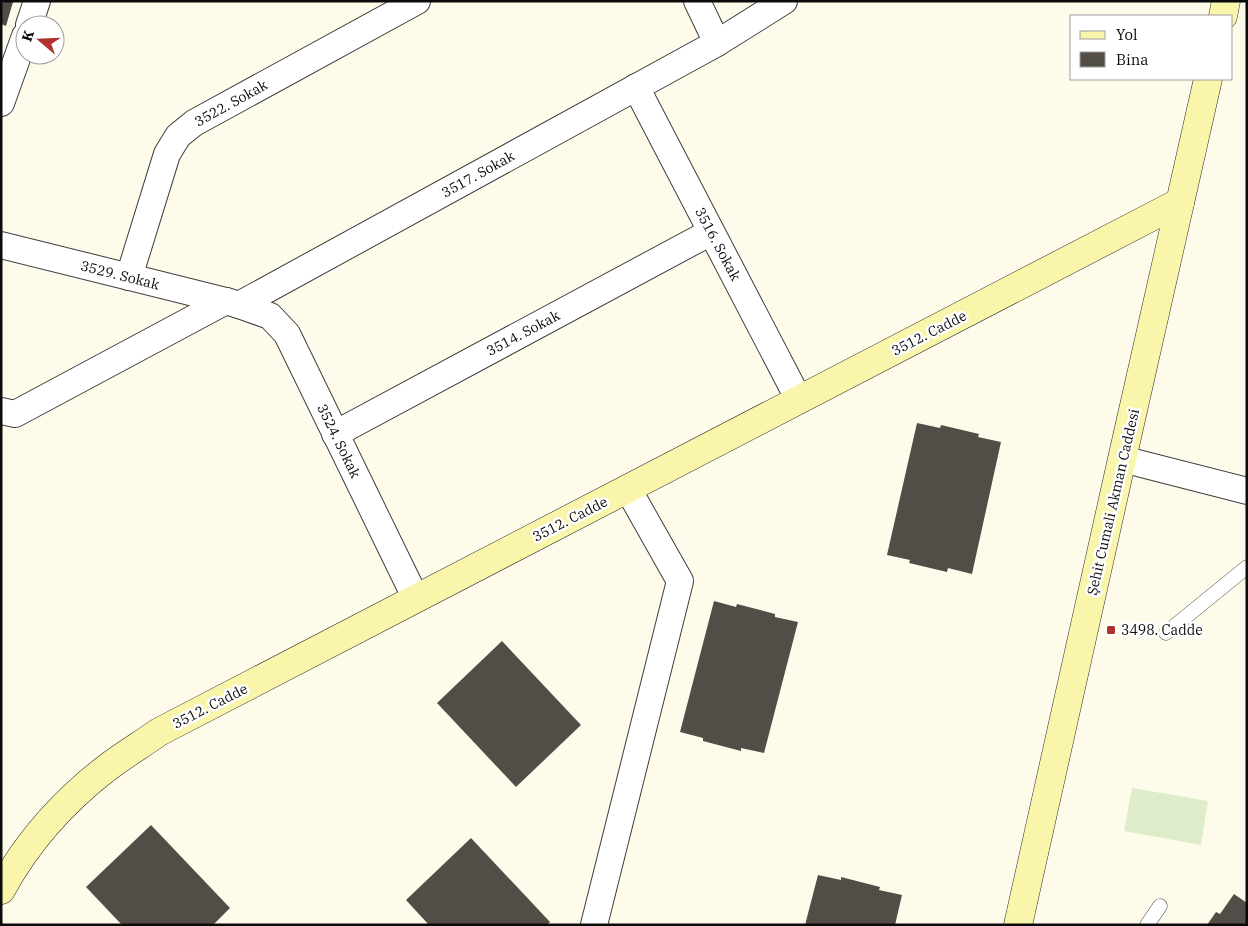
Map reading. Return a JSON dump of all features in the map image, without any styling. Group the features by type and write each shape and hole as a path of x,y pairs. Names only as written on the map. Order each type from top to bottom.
{"street":[{"name":"3522. Sokak","path":"129,277 167,154 178,136 194,123 417,1"},
{"path":"697,1 717,43"},
{"name":"3517. Sokak","path":"1,411 15,414 233,303 717,43 784,1"},
{"path":"1223,15 1226,1"},
{"path":"1,103 15,64"},
{"name":"Şehit Cumali Akman Caddesi","path":"1018,925 1208,80"},
{"name":"3516. Sokak","path":"636,87 799,400"},
{"name":"3512. Cadde","path":"1,890 35,838 70,800 108,767 159,732 1180,202"},
{"name":"3514. Sokak","path":"335,434 711,232"},
{"name":"3529. Sokak","path":"1,245 233,303"},
{"name":"3524. Sokak","path":"233,303 270,316 287,334 416,599"},
{"path":"1122,459 1247,491"},
{"path":"594,925 680,581 628,489"}],"lane":[{"path":"1166,633 1247,566"},
{"path":"1147,925 1160,906"}],"green space":[{"path":"1132,788 1208,801 1201,845 1124,831"}],"building":[{"path":"1,1 13,2 6,26 1,24"},
{"path":"917,423 940,428 941,425 979,434 978,437 1001,442 972,574 948,568 947,572 909,563 910,560 887,555"},
{"path":"714,601 736,607 737,604 775,614 775,617 798,622 764,753 741,748 741,751 703,741 703,738 680,732"},
{"path":"502,641 581,725 516,787 437,703"},
{"path":"151,825 230,908 213,925 122,925 86,887"},
{"path":"471,838 550,922 547,925 429,925 406,900"},
{"path":"818,875 841,880 841,877 880,887 879,890 902,895 895,925 805,925"},
{"path":"1234,894 1247,903 1247,925 1207,925 1216,912 1220,914"}],"place":[{"name":"3498. Cadde","path":"1111,630"}]}
